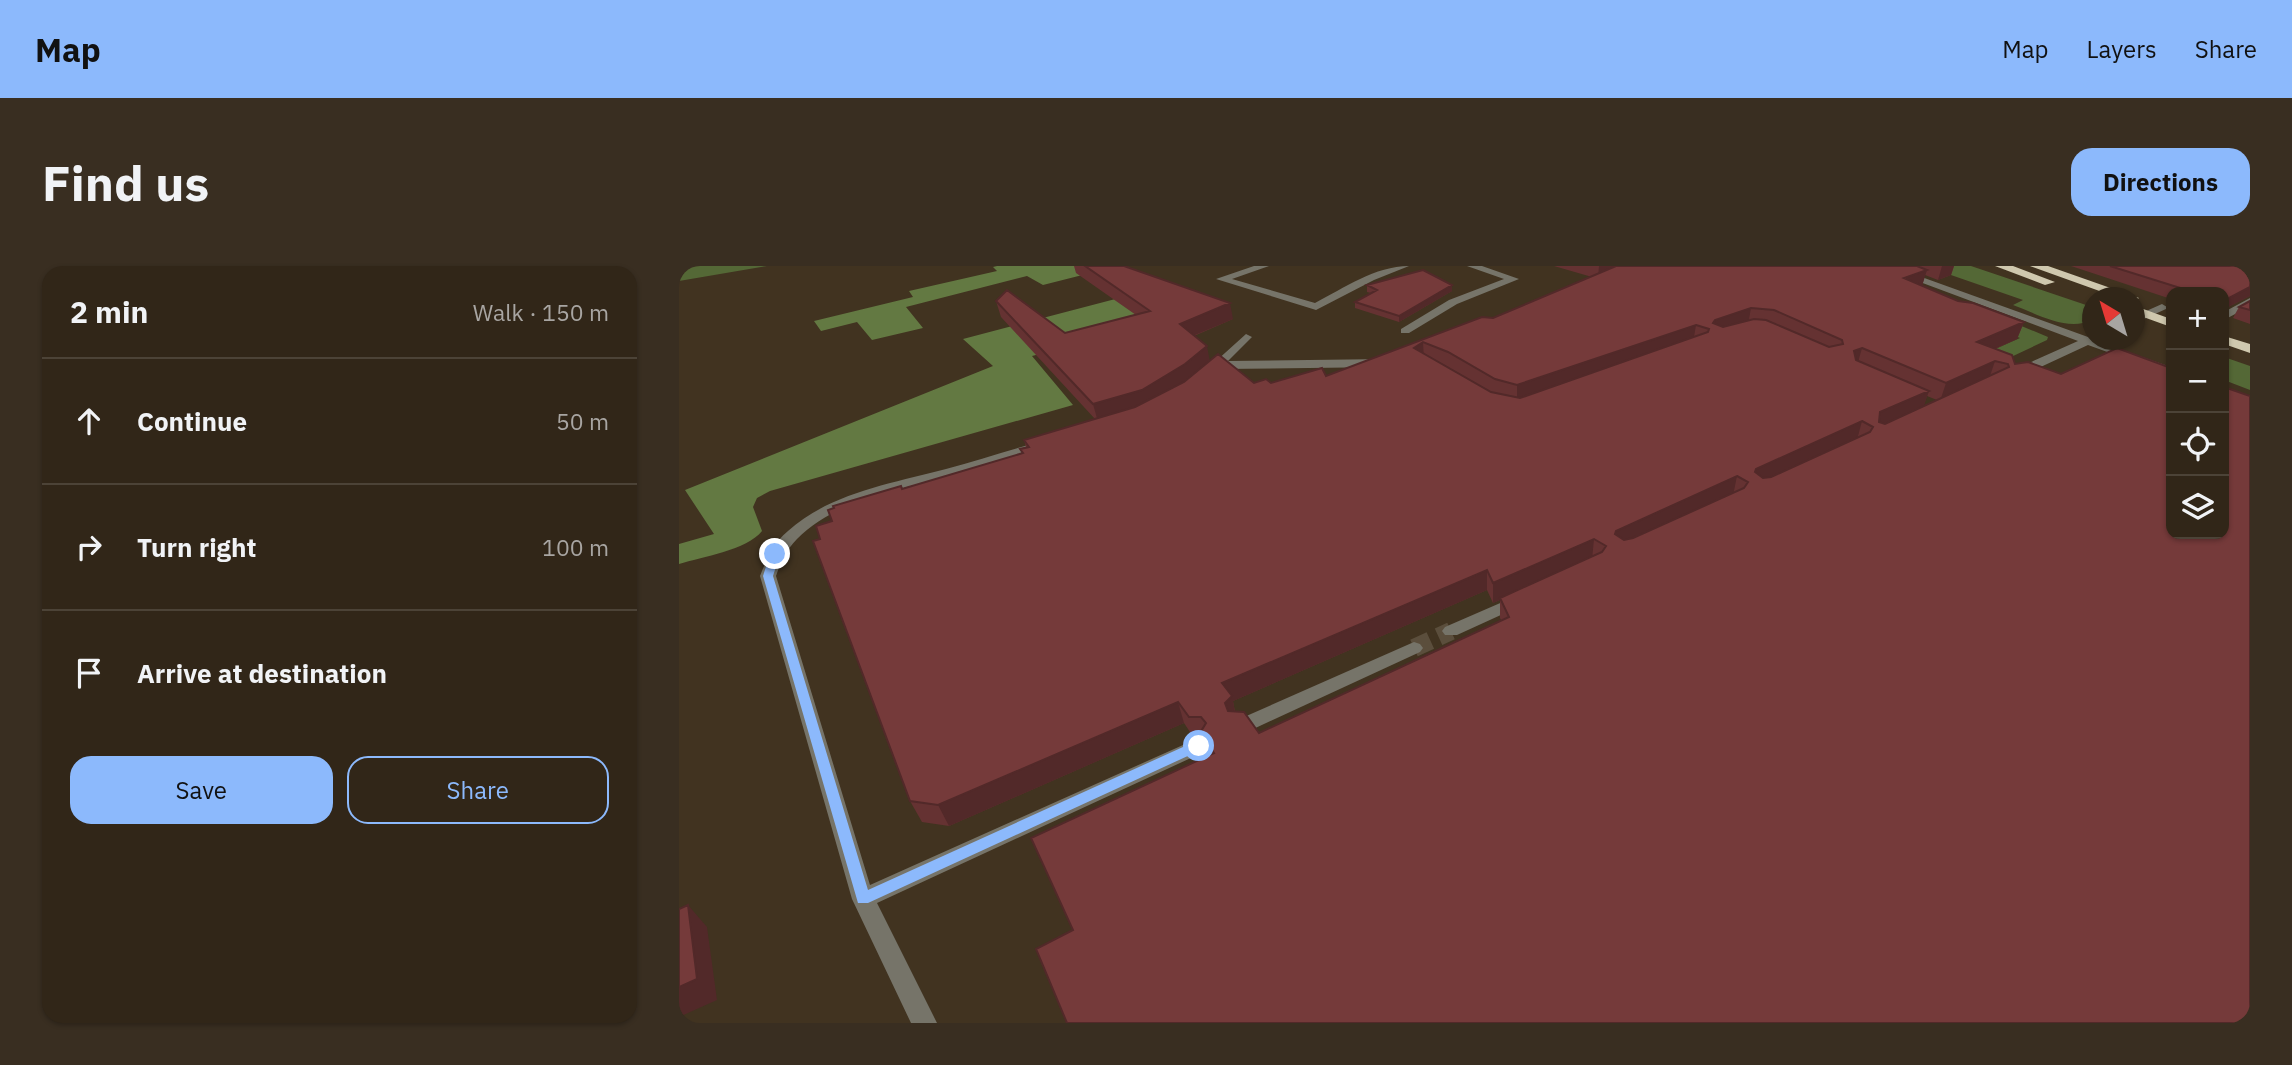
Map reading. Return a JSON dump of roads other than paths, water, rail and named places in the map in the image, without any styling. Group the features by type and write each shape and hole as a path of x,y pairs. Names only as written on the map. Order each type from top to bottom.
{"highway":[{"path":"2001,266 2082,294"},
{"path":"2036,266 2100,287"},
{"path":"2145,302 2166,309"},
{"path":"2145,317 2166,322"},
{"path":"2229,329 2250,336"},
{"path":"2229,342 2250,349"}],"street":[{"path":"1264,266 1221,279 1316,307 1370,278 1403,266"},
{"path":"1405,331 1453,302 1514,279 1472,266"},
{"path":"1882,266 2082,337"},
{"path":"1931,297 1947,289"},
{"path":"2229,314 2249,303"},
{"path":"2145,314 2166,309"},
{"path":"1986,316 2004,310"},
{"path":"1192,390 1246,337"},
{"path":"2012,376 2082,344"},
{"path":"2116,350 2166,369"},
{"path":"1219,365 1393,363"},
{"path":"924,1023 863,899 768,576 770,565 775,554 795,533 843,504 1060,441"},
{"path":"1451,631 1534,593"},
{"path":"1242,726 1414,648"},
{"path":"863,899 1199,746"}],"tunnel":[{"path":"1414,648 1451,631"}]}
